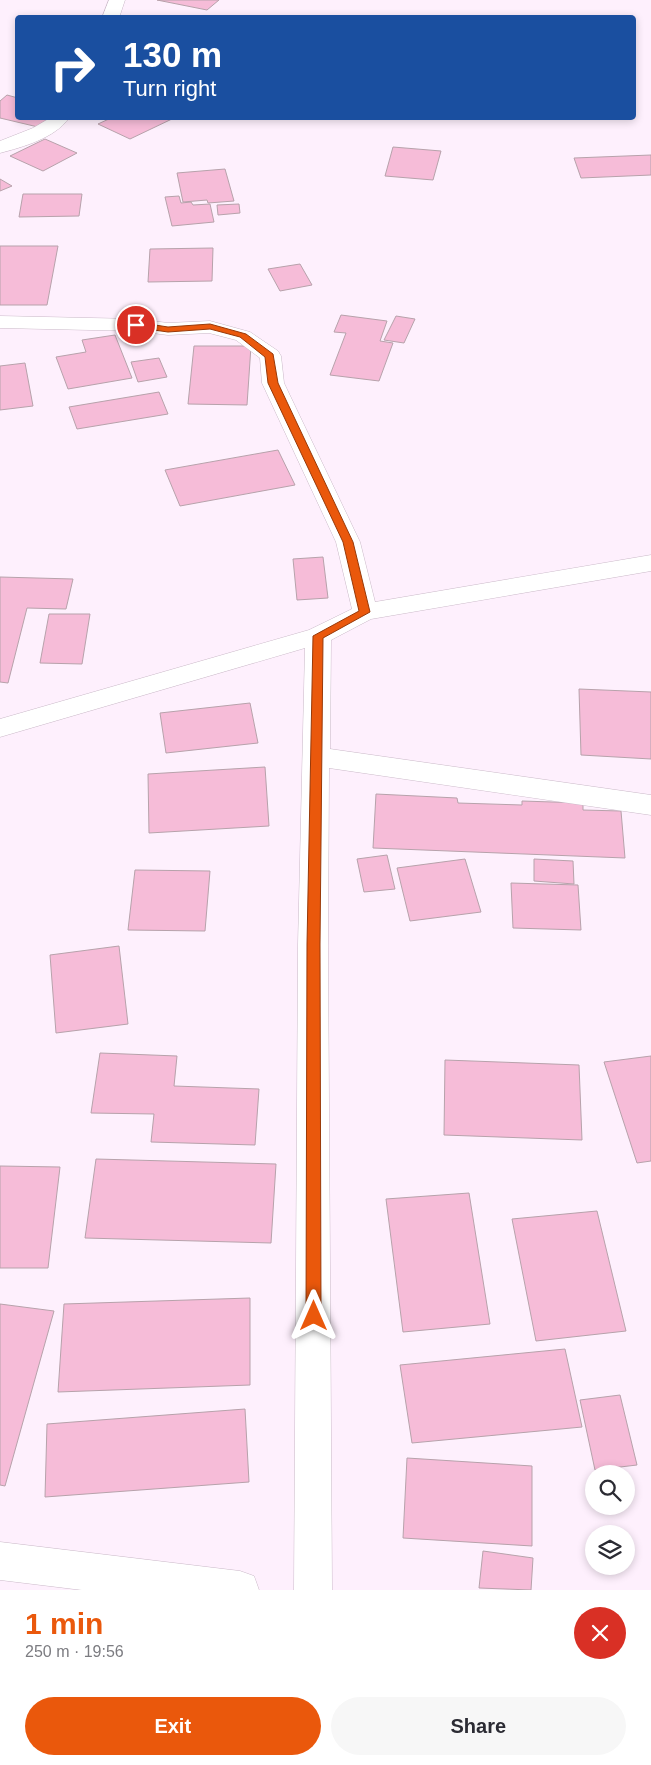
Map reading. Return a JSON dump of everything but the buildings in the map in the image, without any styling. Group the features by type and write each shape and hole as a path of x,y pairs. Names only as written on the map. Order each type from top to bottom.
{"street":[{"path":"111,15 117,0"},
{"path":"0,147 31,136 58,120"},
{"path":"0,322 136,325 168,330 210,327 243,336 270,356 273,383 348,542 365,612"},
{"path":"0,728 318,636 365,612 651,563"},
{"path":"313,1590 314,944 318,636"},
{"path":"317,757 651,805"},
{"path":"0,1561 240,1590"}],"route":[{"path":"136,325 168,330 210,327 243,336 270,356 273,383 296,428 348,542 365,612 318,636 314,944 314,1316"}]}
